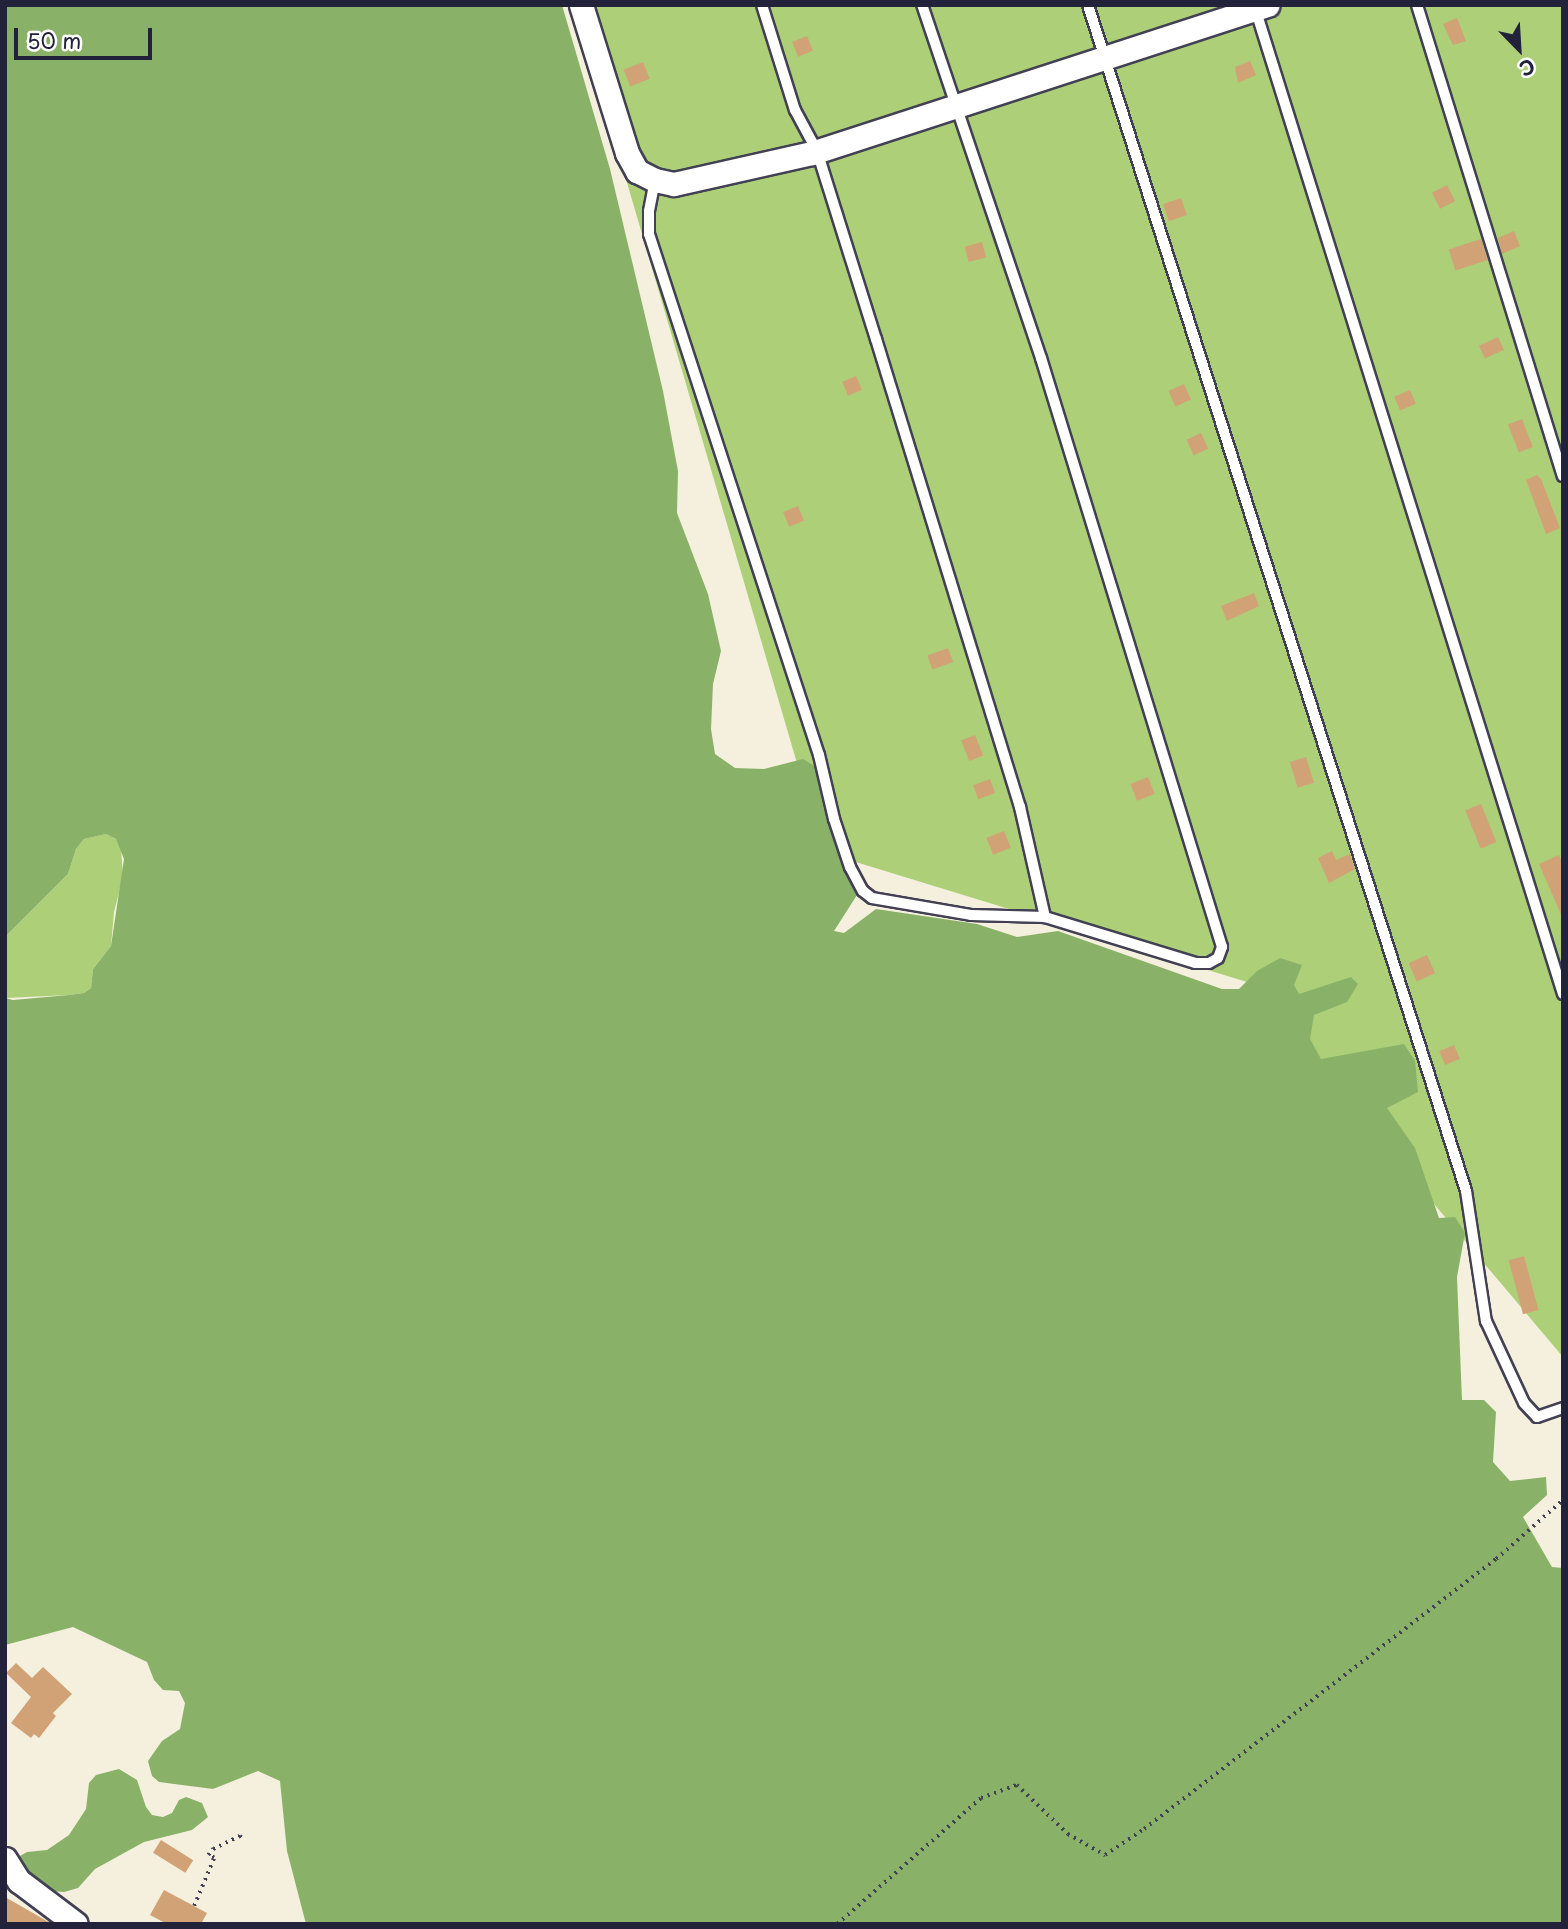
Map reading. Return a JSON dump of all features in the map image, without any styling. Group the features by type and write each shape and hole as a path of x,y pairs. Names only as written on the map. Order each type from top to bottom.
{"street":[{"path":"581,5 626,153 637,171 655,180 674,184 817,151 1259,7"},
{"path":"5,1859 19,1881 76,1924"}],"lane":[{"path":"762,5 795,110 817,151 1020,807 1045,917"},
{"path":"655,180 649,211 649,234 819,755 834,819 850,867 863,891 872,898 971,915 1045,917 1195,963 1209,963 1218,958 1222,947 1041,358 953,106 922,5"},
{"path":"1088,5 1466,1191 1486,1321 1524,1403 1537,1417 1563,1408"},
{"path":"1417,5 1563,476"},
{"path":"1259,7 1563,994"}],"path":[{"path":"836,1924 981,1798 1017,1785 1068,1834 1105,1855 1144,1829 1496,1559 1563,1500"},
{"path":"194,1906 214,1858 208,1855 213,1849 240,1836 245,1839"}],"green space":[{"path":"5,5 562,5 610,169 663,391 678,471 677,513 708,594 721,651 713,684 711,729 715,754 735,768 764,769 803,759 816,767 833,832 857,895 834,931 844,933 876,909 977,924 1017,937 1058,931 1222,989 1239,989 1257,971 1280,958 1302,965 1294,985 1299,994 1351,977 1358,984 1347,1002 1314,1015 1310,1039 1321,1059 1404,1044 1415,1061 1418,1092 1387,1108 1415,1148 1439,1218 1455,1217 1465,1233 1457,1277 1462,1400 1484,1400 1496,1412 1493,1462 1510,1481 1546,1477 1547,1495 1523,1517 1552,1567 1563,1568 1563,1924 306,1924 287,1851 280,1781 258,1771 213,1789 159,1782 152,1776 148,1761 162,1741 180,1729 185,1703 179,1691 163,1690 154,1680 147,1662 73,1627 5,1645 5,998 13,1000 69,995 84,993 91,988 93,969 111,946 124,859 116,839 106,834 84,839 76,849 68,874 5,937"},
{"path":"575,5 1563,5 1563,1357 1247,982 823,852"},
{"path":"106,834 116,839 121,847 123,877 114,912 111,946 93,969 91,988 84,993 69,995 6,998 5,937 68,874 76,849 84,839"},
{"path":"119,1769 137,1780 146,1807 152,1815 163,1817 172,1813 179,1800 186,1797 202,1803 208,1817 192,1830 144,1842 95,1869 78,1888 64,1892 46,1891 20,1864 18,1857 27,1852 47,1850 69,1835 86,1809 89,1783 96,1775"}],"building":[{"path":"1457,18 1466,41 1453,45 1443,24"},
{"path":"807,36 813,51 798,57 792,42"},
{"path":"1250,61 1256,75 1238,83 1235,67"},
{"path":"643,62 650,79 630,87 624,70"},
{"path":"1447,185 1455,201 1440,209 1432,193"},
{"path":"1181,198 1187,215 1169,221 1163,204"},
{"path":"1514,231 1520,246 1502,254 1498,238"},
{"path":"1481,239 1488,260 1455,270 1449,250"},
{"path":"982,242 986,257 969,262 965,247"},
{"path":"1498,337 1504,350 1485,359 1479,346"},
{"path":"856,376 862,390 848,396 842,382"},
{"path":"1184,384 1191,400 1175,406 1168,391"},
{"path":"1410,390 1416,404 1400,410 1394,397"},
{"path":"1522,419 1533,447 1519,452 1508,424"},
{"path":"1201,433 1208,448 1194,455 1186,440"},
{"path":"1537,475 1560,528 1546,534 1526,480"},
{"path":"798,506 804,521 789,527 783,512"},
{"path":"1254,593 1259,606 1227,621 1221,606"},
{"path":"948,648 953,662 932,670 927,656"},
{"path":"975,735 983,755 969,761 961,741"},
{"path":"1306,757 1314,783 1298,788 1290,762"},
{"path":"1148,777 1155,794 1137,801 1130,784"},
{"path":"990,779 995,793 978,799 973,785"},
{"path":"1481,804 1496,842 1481,848 1465,810"},
{"path":"1004,831 1011,848 993,855 986,838"},
{"path":"1332,851 1336,860 1350,854 1355,869 1329,883 1318,858"},
{"path":"1559,855 1563,864 1563,919 1539,864"},
{"path":"1427,955 1435,973 1417,981 1409,963"},
{"path":"1454,1045 1460,1059 1445,1065 1439,1051"},
{"path":"1524,1256 1538,1310 1523,1314 1509,1260"},
{"path":"16,1663 32,1678 43,1667 72,1694 53,1713 56,1716 39,1738 34,1734 31,1738 11,1723 31,1697 6,1673"},
{"path":"161,1840 193,1860 185,1873 153,1853"},
{"path":"164,1890 207,1913 201,1924 167,1924 150,1915"},
{"path":"5,1897 26,1909 52,1924 5,1924"}]}
